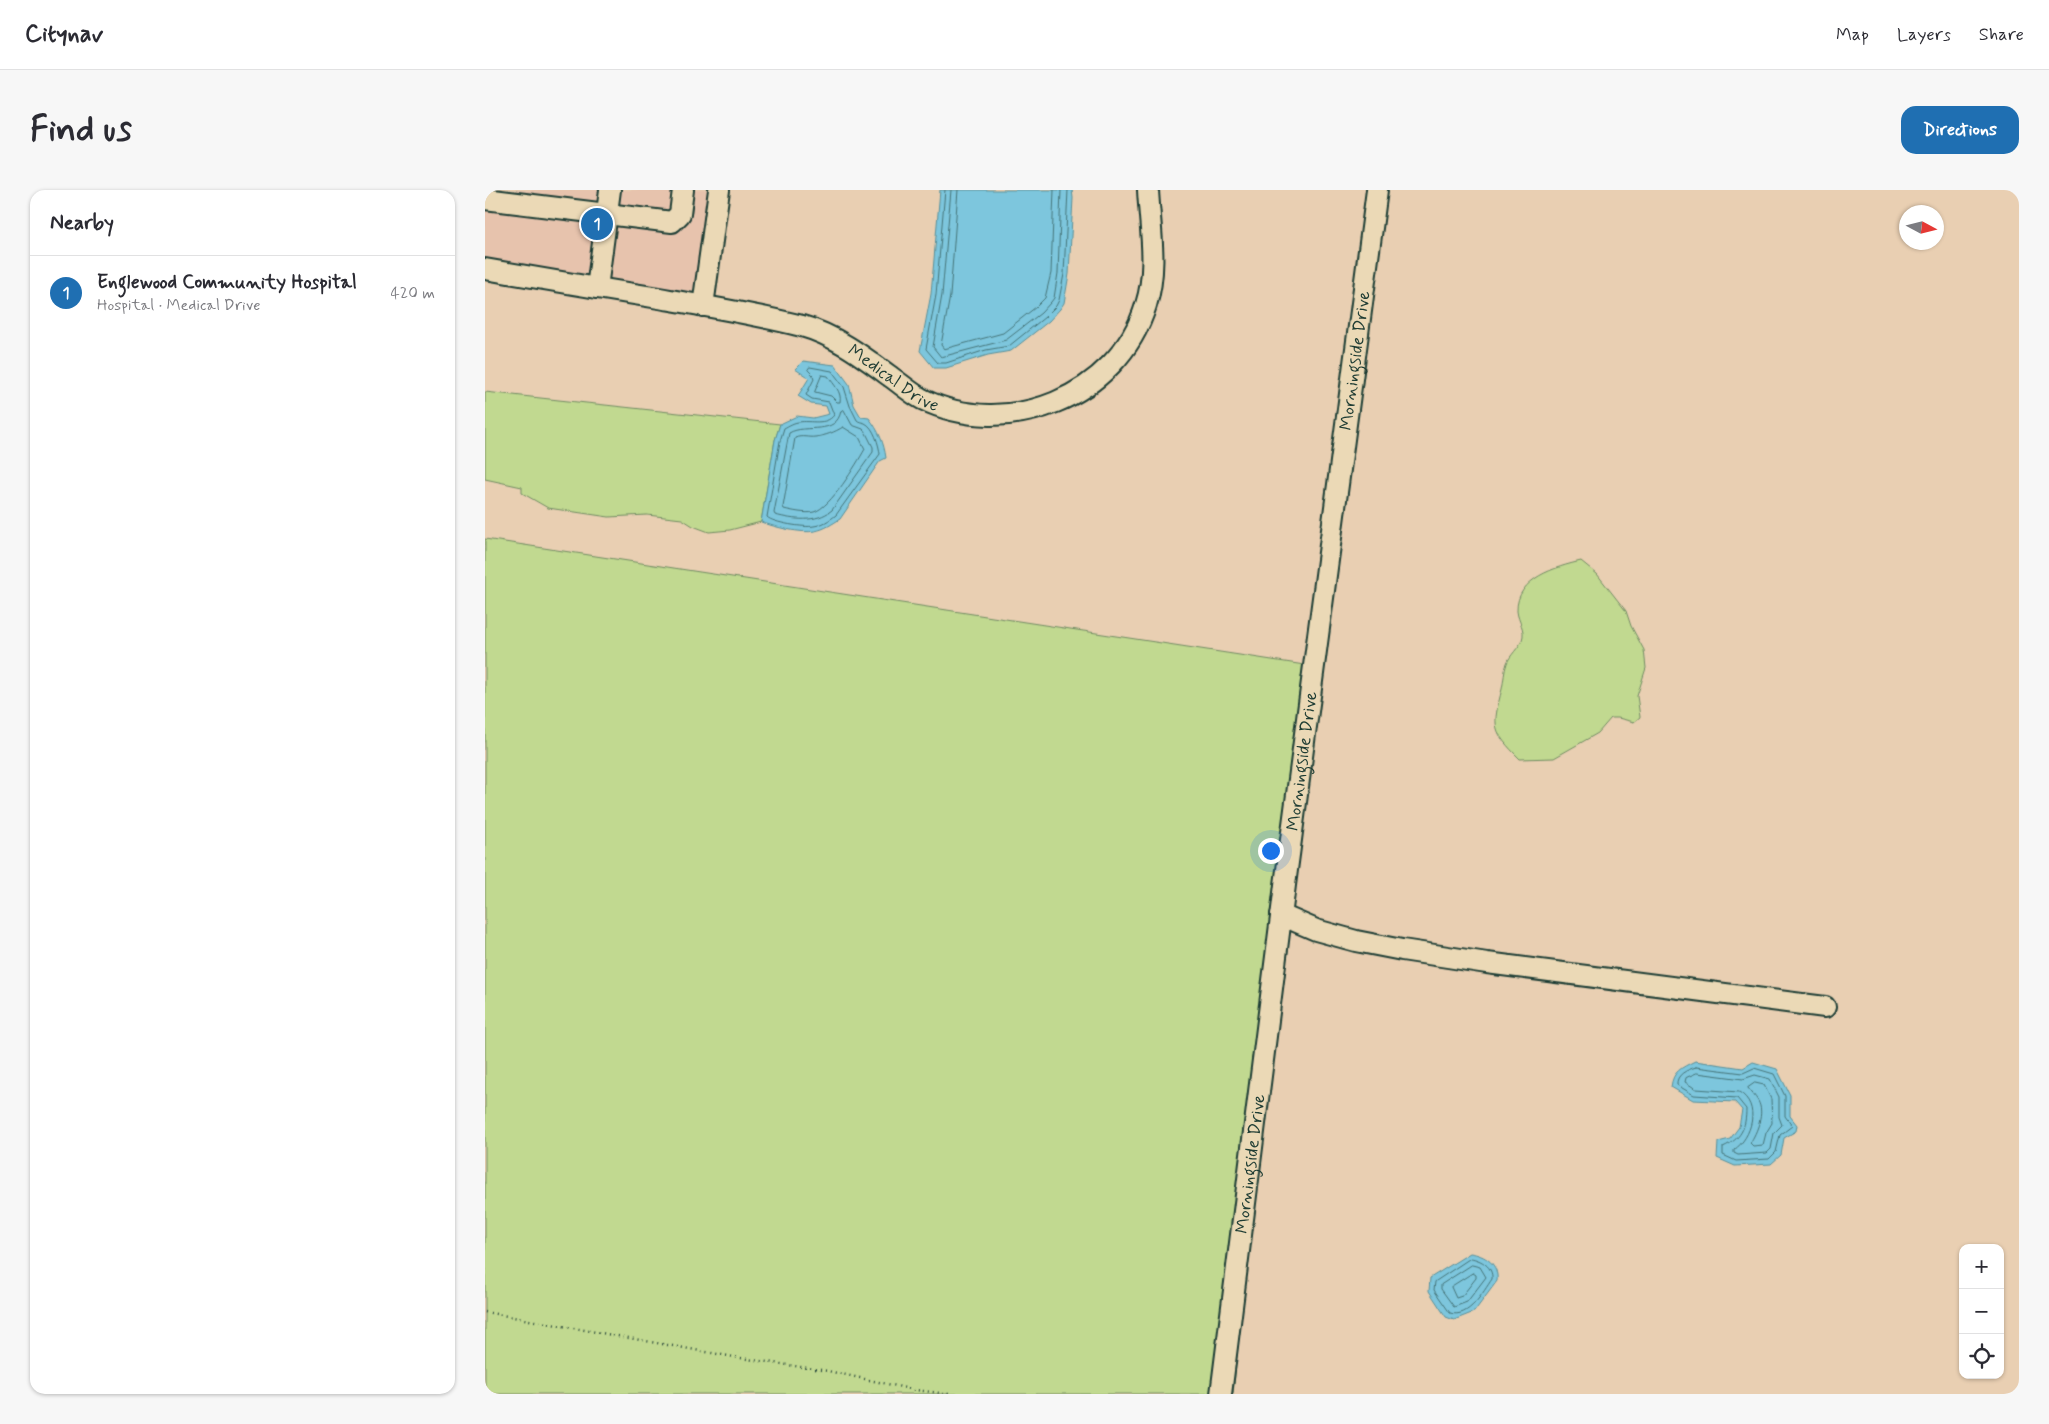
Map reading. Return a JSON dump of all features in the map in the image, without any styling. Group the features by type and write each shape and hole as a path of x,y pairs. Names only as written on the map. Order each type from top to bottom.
{"street":[{"path":"597,288 610,190"},
{"path":"485,199 672,222 680,214 683,190"},
{"path":"703,306 719,190"},
{"name":"Medical Drive","path":"485,269 703,306 804,327 840,342 922,399 948,409 976,414 1005,415 1036,410 1065,399 1102,374 1130,339 1140,321 1153,273 1148,190"},
{"name":"Morningside Drive","path":"1221,1394 1281,915 1377,190"},
{"path":"1281,915 1316,930 1356,942 1402,950 1506,966 1825,1007"}],"path":[{"path":"485,1312 733,1357 828,1371 915,1390 949,1394"}],"shaded area":[{"path":"485,190 713,190 699,294 485,258"}],"green space":[{"path":"485,392 780,424 775,440 761,522 730,530 709,532 693,526 682,519 647,515 609,517 548,508 522,493 522,487 485,479"},
{"path":"485,539 1311,666 1233,1394 485,1394"},
{"path":"1581,561 1597,574 1626,611 1631,626 1644,650 1646,668 1637,696 1640,717 1634,722 1611,718 1598,733 1554,758 1520,759 1499,735 1496,720 1506,666 1508,660 1521,643 1523,636 1517,611 1518,600 1530,582 1539,576"}],"water":[{"path":"940,190 1072,190 1073,198 1069,274 1064,303 1060,309 1049,321 1011,351 988,355 946,368 934,368 920,351 931,294"},
{"path":"803,361 835,365 849,384 854,405 861,417 869,418 878,432 886,458 880,461 840,519 822,529 809,532 761,522 775,440 780,424 797,416 813,418 829,414 826,406 811,404 798,396 809,378 795,369"},
{"path":"1695,1061 1743,1068 1753,1062 1777,1069 1790,1095 1790,1116 1797,1125 1796,1131 1784,1138 1781,1155 1771,1164 1735,1166 1717,1158 1718,1142 1730,1139 1739,1127 1742,1110 1735,1102 1693,1100 1671,1087 1676,1074"},
{"path":"1470,1253 1490,1261 1496,1270 1497,1281 1474,1312 1454,1320 1446,1317 1429,1291 1430,1278"}],"place":[{"name":"Englewood Community Hospital","path":"597,224"}]}
